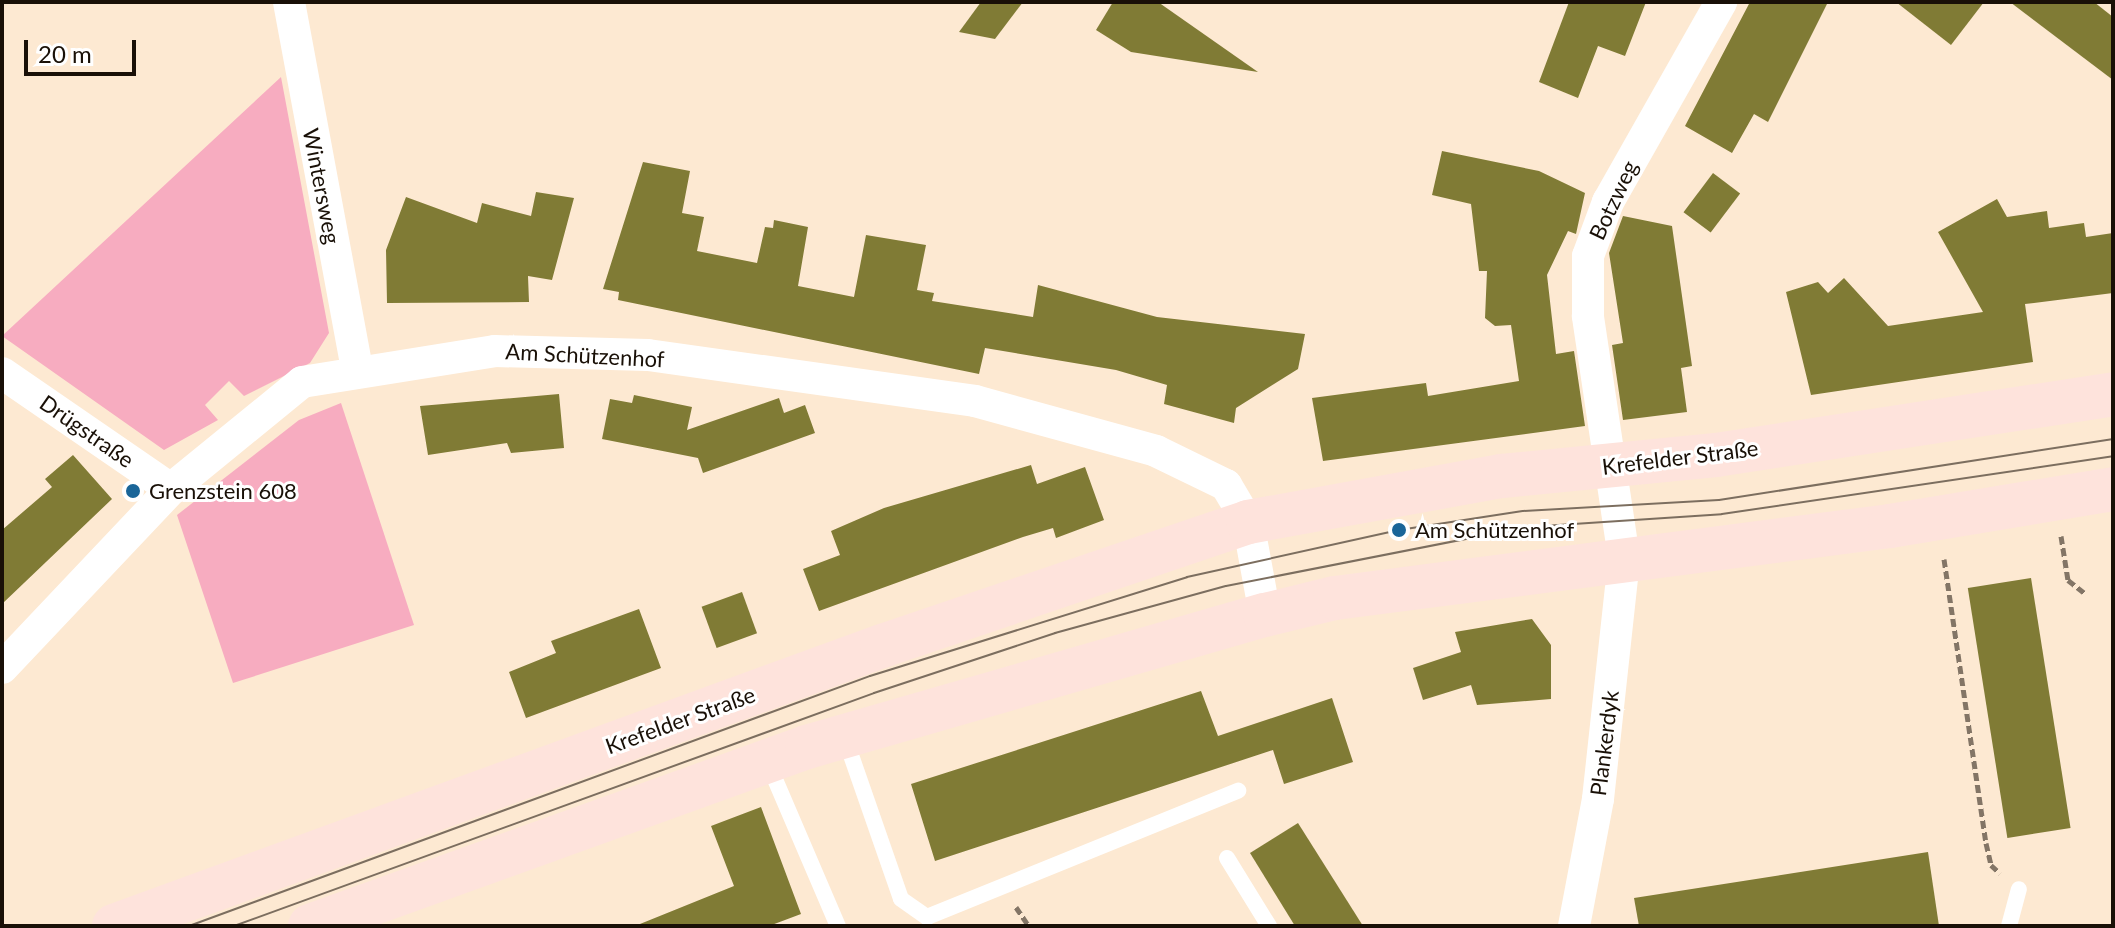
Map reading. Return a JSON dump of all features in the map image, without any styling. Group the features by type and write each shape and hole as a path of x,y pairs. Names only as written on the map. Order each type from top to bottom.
{"street":[{"name":"Wintersweg","path":"289,2 357,369"},
{"name":"Botzweg","path":"1624,558 1613,466 1588,316 1588,256 1608,202 1721,2"},
{"name":"Am Schützenhof","path":"2,668 171,489 302,382 357,369 495,351 648,355 975,401 1156,451 1209,473 1226,485 1248,522"},
{"name":"Drügstraße","path":"2,373 171,489"},
{"name":"Krefelder Straße","path":"114,926 882,646 1248,522 1502,476 1613,466 2113,394"},
{"path":"310,926 844,736 1265,615 1335,598 1937,518 2113,489"},
{"path":"1248,522 1265,615"},
{"name":"Plankerdyk","path":"1574,926 1598,799 1624,558"}],"lane":[{"path":"844,736 901,899 927,917 1238,791"},
{"path":"767,761 838,926"},
{"path":"1227,858 1269,926"},
{"path":"2009,926 2019,889"}],"path":[{"path":"2055,499 2068,580 2086,594"},
{"path":"1937,518 1991,865"}],"shaded area":[{"path":"281,77 329,333 310,363 244,396 229,381 205,405 218,420 164,450 2,336"},
{"path":"341,403 414,625 233,683 177,515 299,420"}],"building":[{"path":"981,2 1023,2 995,39 959,32"},
{"path":"1113,2 1158,2 1258,72 1131,52 1096,30"},
{"path":"1569,2 1646,2 1625,56 1598,46 1578,98 1539,82"},
{"path":"1750,2 1828,2 1768,122 1754,114 1732,153 1685,126"},
{"path":"1896,2 1984,2 1951,45"},
{"path":"2010,2 2094,2 2113,17 2113,80"},
{"path":"1442,151 1539,171 1585,193 1576,234 1568,231 1547,275 1556,354 1574,351 1585,426 1323,461 1312,398 1426,383 1428,396 1519,381 1511,325 1495,326 1485,318 1487,271 1479,271 1471,204 1432,195"},
{"path":"643,162 690,171 682,213 704,217 697,251 757,263 765,227 773,228 774,220 808,227 798,286 854,297 866,235 926,245 917,290 934,293 932,301 1033,317 1038,285 1157,317 1305,334 1298,369 1236,408 1234,423 1164,404 1167,385 1116,370 985,348 979,374 618,300 619,292 603,289"},
{"path":"1713,173 1740,193 1711,233 1684,212"},
{"path":"536,192 574,198 552,280 528,276 529,302 387,303 386,250 406,197 477,223 482,203 531,216"},
{"path":"1997,199 2007,217 2047,211 2049,228 2084,223 2086,237 2113,233 2113,293 2025,304 2033,362 1811,395 1786,292 1818,282 1828,293 1844,278 1888,326 1983,312 1938,232"},
{"path":"1623,216 1672,226 1692,366 1681,368 1687,412 1623,420 1612,345 1623,343 1609,253"},
{"path":"559,394 564,448 511,453 507,443 428,455 420,406"},
{"path":"634,395 692,407 687,430 779,398 784,413 805,405 815,433 703,473 698,458 602,439 610,399 632,403"},
{"path":"73,455 112,499 2,604 2,530 52,487 45,479"},
{"path":"1031,465 1037,484 1085,467 1104,520 1056,538 1053,528 1023,537 819,611 803,569 840,555 831,531 884,508"},
{"path":"2031,578 2071,828 2007,838 1968,588"},
{"path":"742,592 757,633 717,648 702,607"},
{"path":"639,609 661,668 526,718 509,672 556,653 551,641"},
{"path":"1532,619 1551,645 1551,699 1477,705 1471,685 1423,700 1413,668 1461,652 1455,632"},
{"path":"1201,691 1218,736 1332,698 1353,762 1284,784 1273,750 935,861 911,784"},
{"path":"761,807 801,914 769,926 635,926 734,886 711,826"},
{"path":"1298,823 1363,926 1295,926 1250,853"},
{"path":"1928,852 1939,926 1639,926 1634,898"}],"tram line":[{"path":"189,926 870,676 1187,577 1399,530 1523,511 1719,500 2113,439"},
{"path":"234,926 874,693 1055,633 1226,586 1528,527 1722,514 2113,456"}],"place":[{"name":"Grenzstein 608","path":"133,491"},
{"name":"Am Schützenhof","path":"1399,530"}]}
